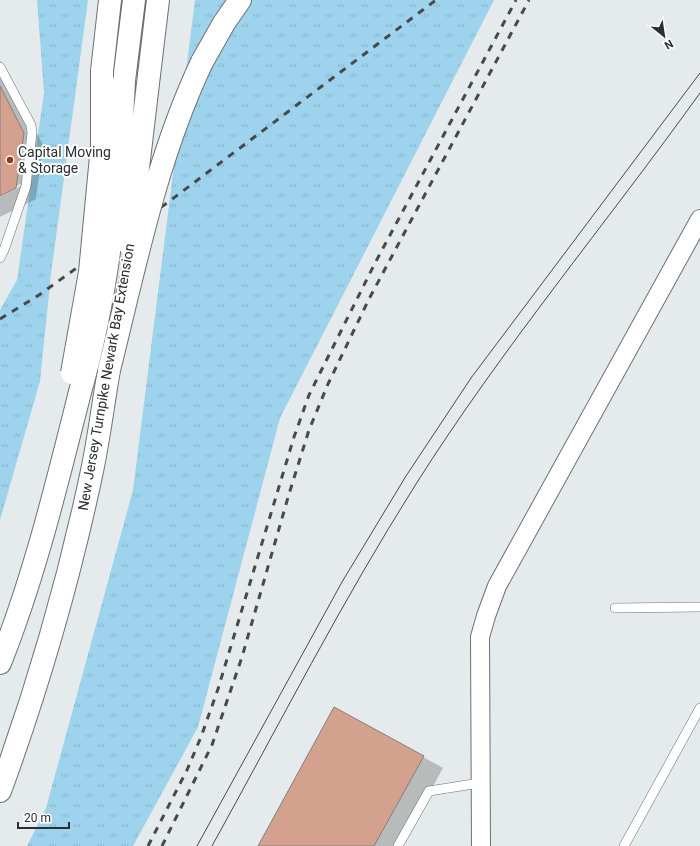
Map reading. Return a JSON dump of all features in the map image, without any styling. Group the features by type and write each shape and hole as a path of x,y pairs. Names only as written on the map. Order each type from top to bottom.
{"highway":[{"path":"76,383 90,272 102,146 102,71 110,0"},
{"name":"New Jersey Turnpike Newark Bay Extension","path":"0,662 30,578 61,467 76,383 94,343 106,269 120,158 124,81 134,0"},
{"name":"New Jersey Turnpike Newark Bay Extension","path":"0,791 42,666 70,569 93,470 130,233 158,0"},
{"path":"109,370 158,179 177,120 202,62 224,23 240,0"}],"street":[{"path":"481,846 480,637 488,610 498,586 549,491 700,219"}],"lane":[{"path":"0,66 31,125 32,133 26,186 0,258"},
{"path":"615,608 700,606"},
{"path":"624,846 700,708"},
{"path":"398,846 429,791 480,783"}],"green space":[{"path":"37,0 88,0 51,274 40,381 0,520 0,310 17,280 44,93"},
{"path":"195,0 494,0 280,418 198,727 133,846 27,846 46,808 133,490"}],"building":[{"name":"Capital Moving & Storage","path":"0,86 24,133 16,188 0,196"},
{"path":"334,707 424,756 374,846 258,846"}],"tram line":[{"path":"197,846 342,582 406,476 471,378 700,73"},
{"path":"212,846 362,573 416,484 483,384 700,93"}],"railway":[{"path":"0,319 39,295 171,200 436,0"},
{"path":"148,846 187,770 201,737 218,689 294,437 309,395 374,265 516,0"},
{"path":"162,846 212,745 242,657 309,430 328,384 369,299 529,0"}],"place":[{"name":"Capital Moving & Storage","path":"10,160"}]}
